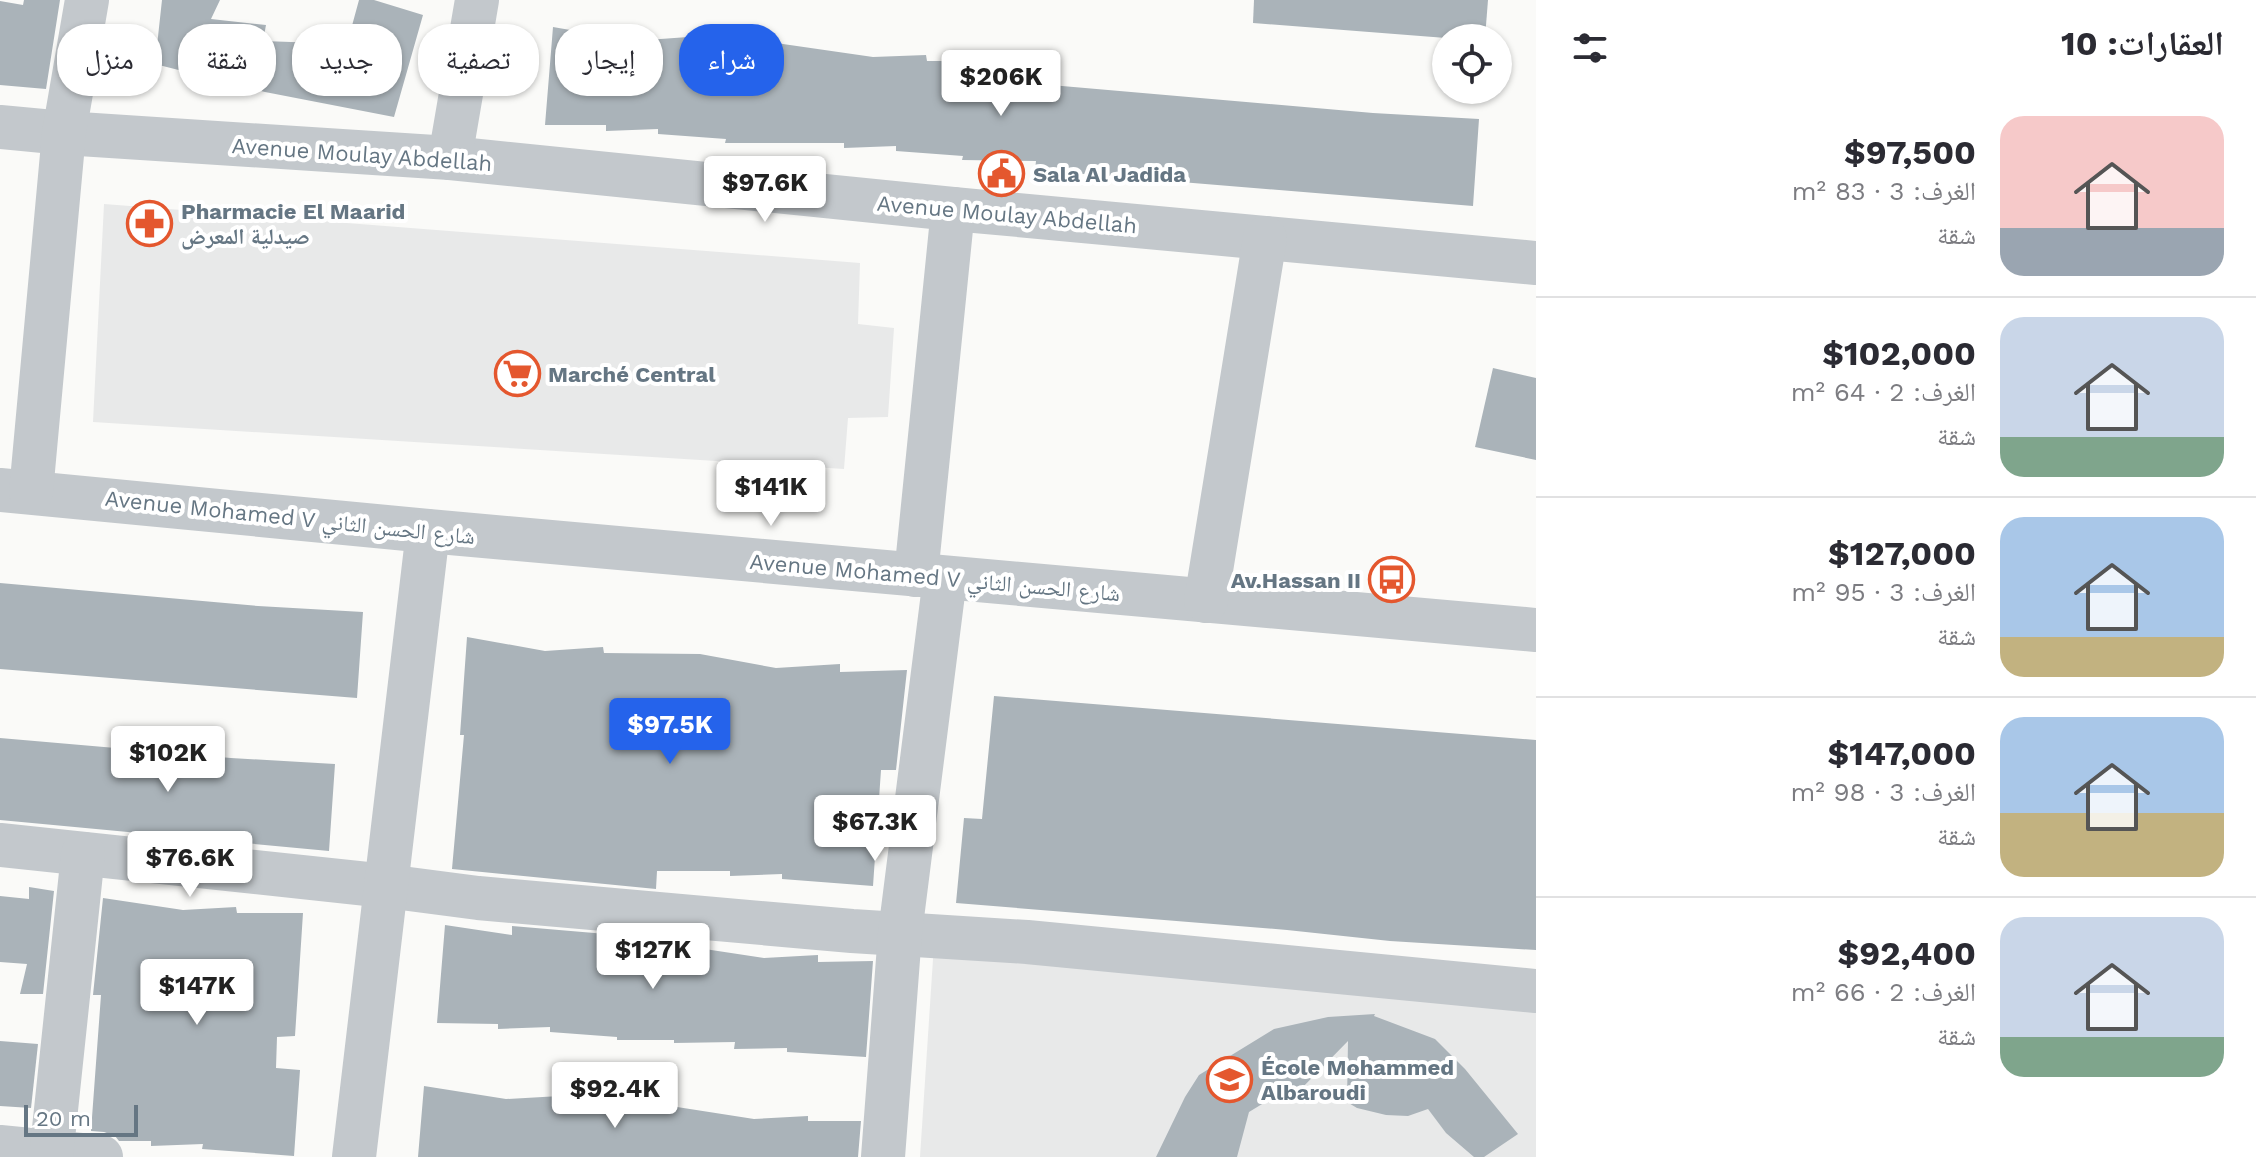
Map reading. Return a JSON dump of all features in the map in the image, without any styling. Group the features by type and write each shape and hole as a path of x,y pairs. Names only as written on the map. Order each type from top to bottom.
{"street":[{"path":"15,491 64,133 87,0"},
{"path":"450,158 477,0"},
{"name":"Avenue Moulay Abdellah","path":"0,127 450,158 1536,263"},
{"path":"883,1157 931,577 953,209"},
{"path":"1206,601 1265,238"},
{"name":"Avenue Mohamed V شارع الحسن الثاني","path":"15,491 1536,630"},
{"path":"354,1157 428,531"},
{"path":"0,845 541,904 1186,956 1536,991"},
{"path":"52,1155 83,854"},
{"path":"0,1147 52,1155 101,1157"}],"shaded area":[{"name":"Marché Central","path":"104,204 860,263 858,324 894,328 888,417 848,418 844,469 93,422"},
{"name":"École Mohammed Albaroudi","path":"934,944 1536,1004 1536,1157 920,1157"}],"building":[{"path":"24,0 60,0 46,89 0,85 0,1 23,5"},
{"path":"162,0 220,0 211,19 257,24 178,24 178,70 162,66 162,24 159,24"},
{"path":"359,0 374,0 423,15 402,89 402,24 352,24"},
{"path":"1254,0 1488,0 1486,24 1432,24 1432,37 1253,23"},
{"path":"553,27 555,96 663,96 663,39 679,38 679,96 784,96 784,44 873,57 926,55 927,61 993,61 992,80 1373,113 1479,119 1473,206 1035,170 1036,161 962,160 963,156 896,151 896,146 844,148 844,143 725,143 726,139 658,134 658,129 606,131 606,125 545,125"},
{"path":"276,41 292,42 292,96 400,96 394,117 276,94"},
{"path":"1493,368 1536,378 1536,460 1475,447"},
{"path":"0,583 363,612 357,698 0,669"},
{"path":"467,637 545,651 603,647 604,653 700,654 776,668 840,664 840,672 907,670 896,770 881,770 873,886 782,879 782,874 730,876 730,871 657,871 656,889 452,869 464,735 460,735"},
{"path":"994,696 1536,740 1536,950 1390,941 956,903 964,818 982,819"},
{"path":"0,738 335,764 329,851 0,820"},
{"path":"29,887 54,891 43,994 20,994 27,964 0,962 0,896 29,899"},
{"path":"103,898 183,910 236,907 237,913 303,913 295,1036 277,1037 276,1068 300,1070 294,1156 202,1149 203,1144 151,1146 151,1141 119,1141 104,1132 91,1131 101,995 93,995"},
{"path":"445,925 512,935 512,926 653,938 652,941 764,958 818,955 818,962 873,961 866,1057 787,1052 787,1048 734,1049 735,1042 617,1040 617,1037 550,1032 550,1027 498,1029 498,1024 437,1023"},
{"path":"1375,1014 1435,1039 1465,1069 1518,1134 1484,1157 1474,1157 1446,1133 1428,1109 1408,1116 1386,1115 1357,1108 1347,1102 1348,1041 1299,1091 1285,1100 1272,1098 1249,1112 1237,1157 1156,1157 1199,1075 1274,1029 1328,1017"},
{"path":"0,1041 38,1044 31,1108 0,1106"},
{"path":"424,1086 506,1099 560,1096 560,1101 645,1102 754,1119 808,1116 808,1121 861,1121 858,1157 418,1157"}],"place":[{"name":"Sala Al Jadida","path":"1002,174"},
{"name":"Pharmacie El Maarid صيدلية المعرض","path":"150,224"},
{"name":"Marché Central","path":"517,374"},
{"name":"Av.Hassan II","path":"1392,580"},
{"name":"École Mohammed Albaroudi","path":"1230,1080"}]}
